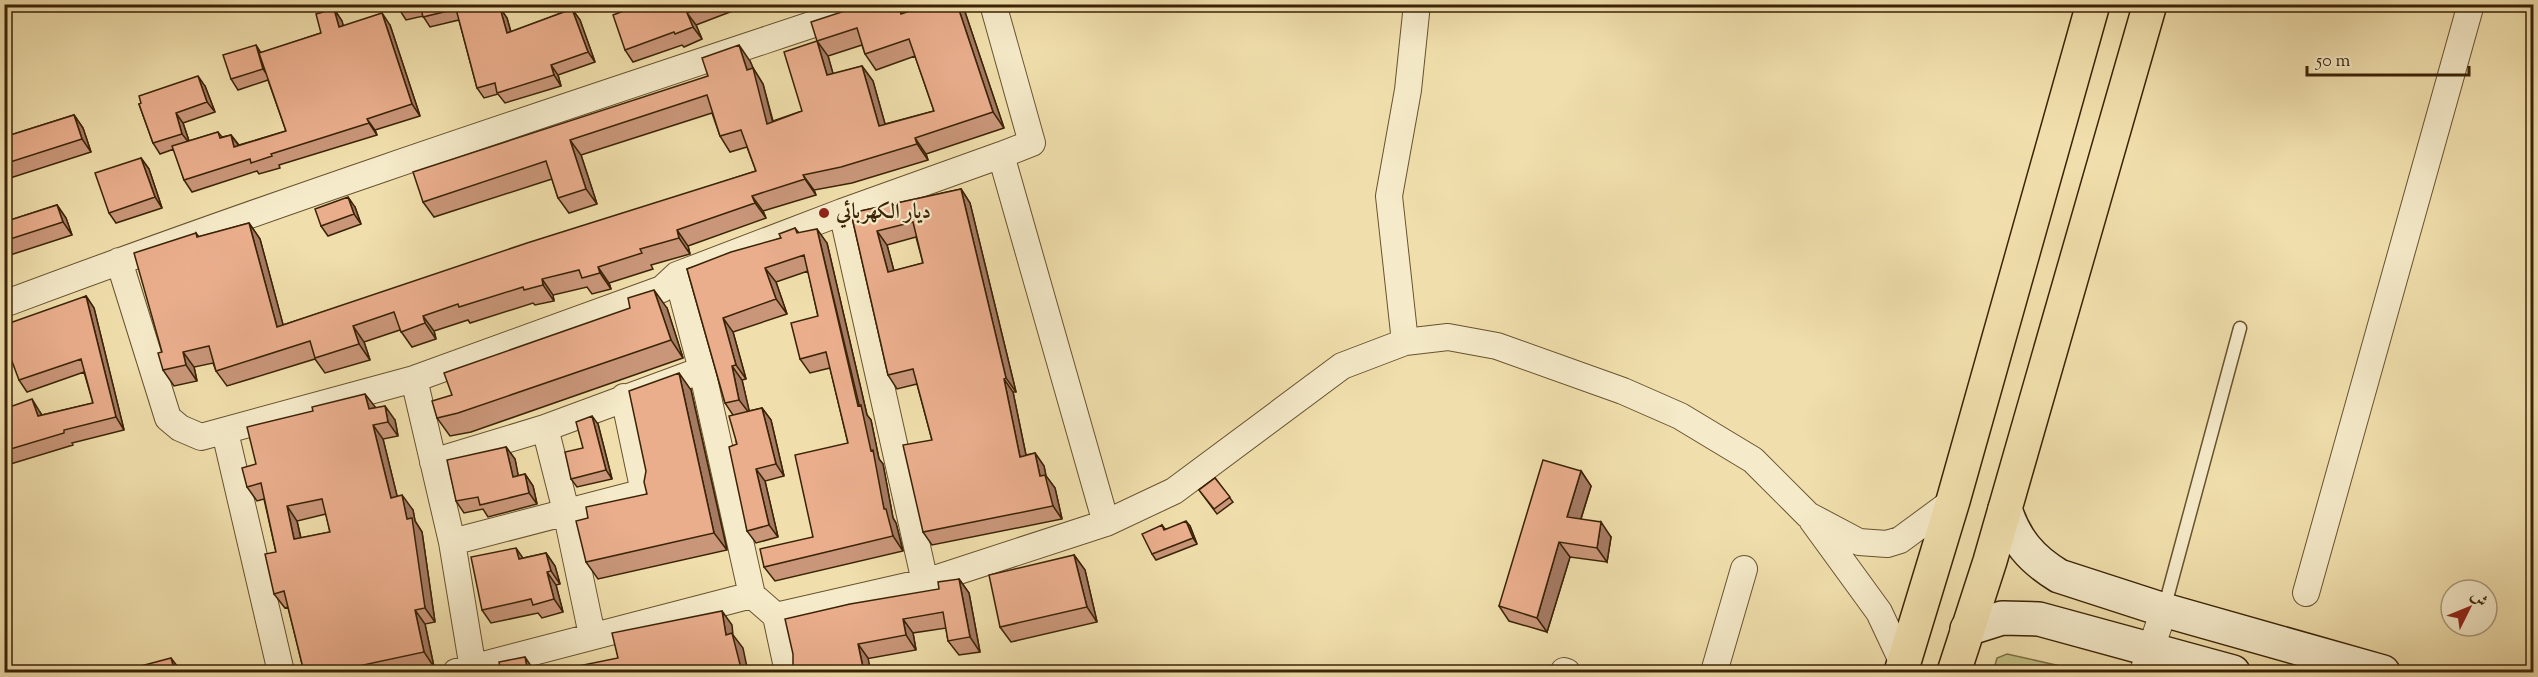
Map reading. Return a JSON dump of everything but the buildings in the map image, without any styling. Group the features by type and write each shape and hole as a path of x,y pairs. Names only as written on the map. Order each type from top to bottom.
{"main road":[{"path":"1902,668 1953,501 2093,4"},
{"path":"1954,672 2005,509 2150,4"}],"street":[{"path":"4,304 119,261 874,4"},
{"path":"119,261 168,418 180,428 201,437 414,379 662,289 677,275 1032,143 993,4"},
{"path":"1405,342 1389,196 1408,90 1417,4"},
{"path":"2306,593 2471,4"},
{"path":"1001,155 1106,523"},
{"path":"842,212 925,582"},
{"path":"677,275 702,370 752,595 776,616 788,672"},
{"path":"776,616 925,582 1106,523 1174,491 1342,366 1405,342 1448,337 1497,346 1661,408 1720,438 1754,460 1808,515 1879,612 1902,668"},
{"path":"433,462 545,428 702,370"},
{"path":"414,379 452,542 464,671 592,635 752,595"},
{"path":"452,542 644,492 624,397"},
{"path":"545,428 566,511 592,635"},
{"path":"225,432 280,672"},
{"path":"1808,515 1859,542 1887,544 1912,532 1953,501"},
{"path":"2005,509 2024,548 2045,568 2073,581 2341,667 2383,672"},
{"path":"1714,672 1744,569"},
{"path":"2147,661 2164,610"},
{"path":"1967,629 2002,618 2039,619 2147,661 2233,672"}],"lane":[{"path":"2164,610 2240,328"}],"shaded area":[{"path":"2007,654 2087,672 1993,672 1997,658"}],"place":[{"name":"ديار الكهربائي","path":"824,213"}]}
